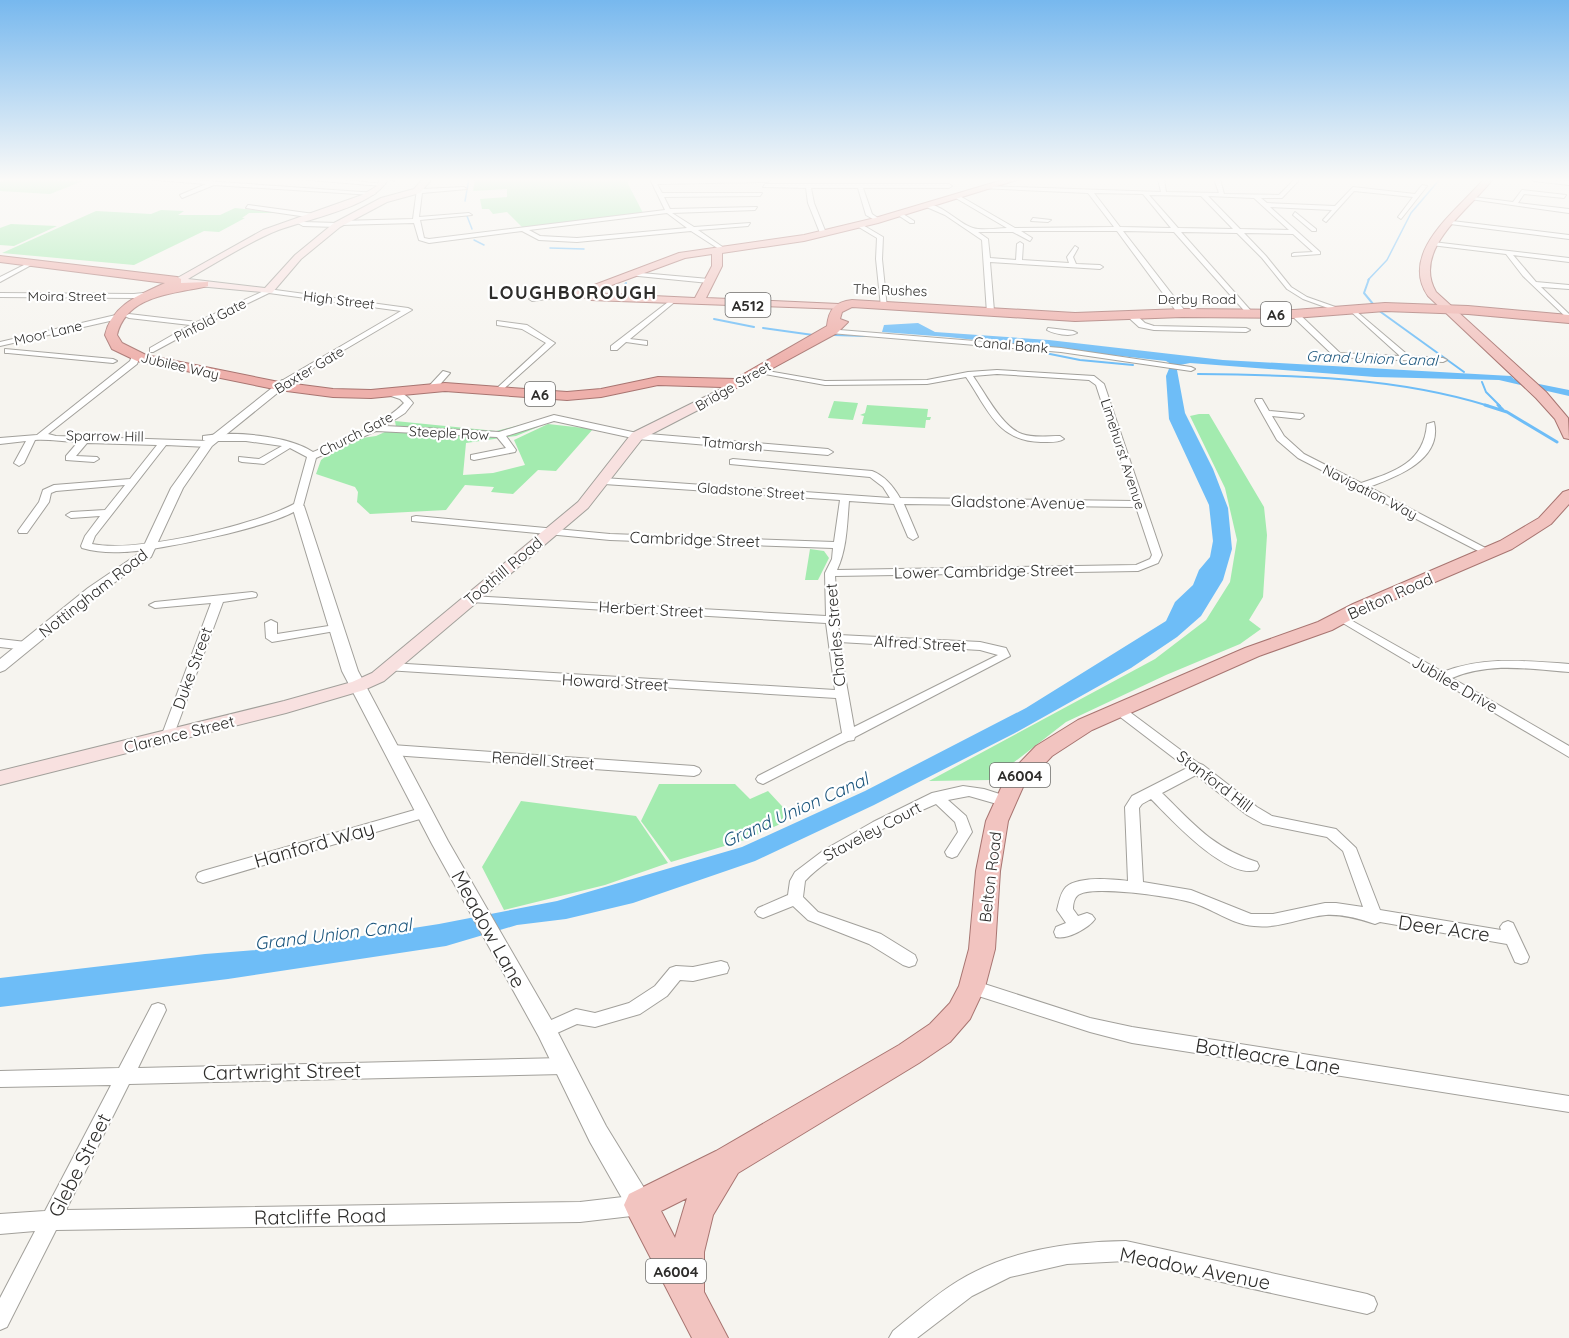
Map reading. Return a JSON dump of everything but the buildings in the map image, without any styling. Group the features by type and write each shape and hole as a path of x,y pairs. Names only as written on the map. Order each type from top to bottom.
{"highway":[{"path":"0,259 150,290 204,284"},
{"path":"124,319 150,290 174,283"},
{"path":"1422,308 1431,304 1436,298"},
{"name":"The Rushes","path":"884,305 934,307"},
{"name":"Bridge Street","path":"732,386 831,330 843,310 884,305"},
{"name":"Derby Road","path":"934,307 1054,317 1182,313 1246,323 1294,314 1374,307 1448,309 1569,319"},
{"name":"Jubilee Way","path":"124,319 111,330 112,340 124,351 136,356 283,384"},
{"name":"Jubilee Way","path":"124,319 119,333 130,348 156,357 283,384"},
{"name":"A6","path":"283,384 345,393 391,393 433,387 576,395 646,384 732,386"}],"main road":[{"path":"174,283 249,241"},
{"path":"174,283 268,291 298,256 316,241"},
{"path":"579,293 683,255 788,241"},
{"path":"1435,241 1427,255 1423,271 1427,288 1552,407 1569,435"},
{"name":"A512","path":"698,302 717,266 720,250"},
{"path":"150,290 196,272"},
{"name":"The Rushes","path":"579,293 624,298 843,310"},
{"name":"The Rushes","path":"798,306 843,310"},
{"name":"Bridge Street","path":"635,438 706,402 732,386"},
{"name":"Toothill Road","path":"358,686 390,668 470,598 583,505 604,481 635,438"},
{"name":"Belton Road","path":"640,1205 727,1161 909,1054 940,1033 960,1011 972,987 981,949 991,843 1004,801 1014,783 1044,751 1085,725 1490,553 1545,521 1569,495"},
{"name":"Clarence Street","path":"0,778 167,737 358,686"},
{"name":"A6004","path":"688,1294 688,1251 698,1209 727,1161"},
{"name":"Meadow Lane","path":"640,1205 711,1338"}],"street":[{"path":"709,241 720,250"},
{"path":"880,241 879,259 884,305"},
{"path":"985,241 990,311"},
{"path":"1129,241 1182,313"},
{"path":"1185,241 1246,323 1254,338"},
{"path":"1248,241 1264,257 1289,288 1305,298 1345,309 1408,358"},
{"path":"1294,255 1318,253 1305,241"},
{"path":"1433,244 1569,260"},
{"path":"1019,261 1020,245 1030,247"},
{"path":"1071,250 1073,265"},
{"path":"1509,254 1534,284 1569,319"},
{"path":"988,260 1073,265 1092,269 1100,267"},
{"path":"0,280 30,264"},
{"path":"630,274 709,280"},
{"path":"1534,284 1569,287"},
{"name":"Moira Street","path":"0,295 150,290"},
{"name":"High Street","path":"268,291 408,310"},
{"name":"Pinfold Gate","path":"153,350 198,324 268,291"},
{"path":"532,299 579,293"},
{"path":"614,348 674,300"},
{"name":"Baxter Gate","path":"151,547 168,503 212,441 283,384 408,310"},
{"path":"1294,314 1338,355 1443,360"},
{"path":"1131,315 1142,325 1154,328 1246,323"},
{"path":"1054,317 1060,331"},
{"name":"Moor Lane","path":"0,344 96,322 124,319 198,324"},
{"path":"499,391 551,343 524,327 500,323"},
{"name":"Canal Bank","path":"831,330 1061,350 1191,369"},
{"path":"1051,330 1073,333"},
{"path":"0,359 18,340"},
{"path":"625,340 644,343"},
{"path":"8,351 109,360"},
{"path":"59,419 134,362 136,356"},
{"name":"Limehurst Avenue","path":"759,371 825,383 927,382 968,374 997,372 1084,376 1097,381 1157,555 1154,561 1138,568"},
{"path":"433,387 446,373"},
{"path":"968,374 1004,426 1013,434 1028,438 1060,439"},
{"name":"Church Gate","path":"312,456 372,428 408,404 406,399 391,393"},
{"name":"Navigation Way","path":"1259,400 1280,438 1313,463 1490,553"},
{"path":"1265,413 1300,416"},
{"name":"Steeple Row","path":"372,428 500,435 525,428 543,419 563,418 635,438"},
{"name":"Sparrow Hill","path":"59,419 43,432 44,437 163,443 257,439 289,445 306,451 312,456"},
{"name":"Sparrow Hill","path":"59,419 51,428 51,432 55,435 212,441"},
{"path":"1360,487 1390,476 1415,461 1430,442 1431,424"},
{"path":"474,457 512,450 500,435"},
{"path":"0,441 44,437"},
{"path":"19,463 32,438"},
{"name":"Tatmarsh","path":"635,438 828,452"},
{"path":"85,440 69,458 94,459"},
{"path":"151,547 86,546 163,443"},
{"path":"242,459 261,462 289,445"},
{"path":"298,506 312,456"},
{"name":"Tatmarsh","path":"733,462 872,474 882,480 897,501 913,537"},
{"name":"Gladstone Street","path":"604,481 897,501"},
{"path":"35,489 132,482"},
{"path":"23,531 44,502 46,492 54,488"},
{"name":"Charles Street","path":"845,498 837,560 830,573 834,638 849,737"},
{"name":"Gladstone Avenue","path":"897,501 1139,504"},
{"name":"Nottingham Road","path":"0,667 93,591 141,559 151,547 265,519 298,506"},
{"name":"Meadow Lane","path":"298,506 335,628 358,686 458,873 546,1030 598,1134 640,1205"},
{"path":"71,515 109,513"},
{"name":"Cambridge Street","path":"416,519 550,532 840,544"},
{"name":"Lower Cambridge Street","path":"830,573 1138,568"},
{"name":"Duke Street","path":"155,605 252,595"},
{"name":"Duke Street","path":"167,737 218,598"},
{"name":"Herbert Street","path":"470,598 832,620"},
{"name":"Jubilee Drive","path":"1340,617 1569,752"},
{"path":"271,623 272,638 335,628"},
{"name":"Alfred Street","path":"834,638 980,646 1005,654 1002,658 849,737"},
{"path":"0,643 26,646"},
{"path":"1442,677 1471,665 1491,663 1569,668"},
{"name":"Howard Street","path":"390,668 841,694"},
{"name":"Stanford Hill","path":"1119,710 1252,811 1268,820 1331,833 1349,848 1375,918"},
{"path":"763,779 849,737"},
{"name":"Rendell Street","path":"392,750 694,771"},
{"path":"1136,887 1132,807 1137,800 1152,791 1198,768"},
{"name":"Staveley Court","path":"795,899 798,879 817,860 937,797 962,791 1004,801"},
{"path":"1152,791 1218,853 1237,864 1252,866"},
{"name":"Staveley Court","path":"937,797 961,820 965,832 952,852"},
{"name":"Hanford Way","path":"203,877 425,812"},
{"name":"Deer Acre","path":"1074,925 1065,910 1066,898 1072,890 1082,886 1136,887 1192,897 1247,920 1270,922 1318,909 1336,909 1375,918 1510,932 1521,957"},
{"path":"763,912 795,899 813,916 875,939 909,960"},
{"path":"546,1030 576,1016 595,1020 634,1009 661,991 676,973 693,974 721,968"},
{"name":"Bottleacre Lane","path":"972,987 1082,1022 1132,1035 1569,1104"},
{"name":"Glebe Street","path":"0,1320 158,1010"},
{"name":"Cartwright Street","path":"0,1079 125,1074 563,1066"},
{"name":"Ratcliffe Road","path":"0,1224 52,1220 580,1212 640,1205"},
{"name":"Meadow Avenue","path":"900,1338 973,1283 1024,1262 1062,1253 1126,1251 1366,1304"}],"green space":[{"path":"0,241 24,241 14,246 0,245"},
{"path":"28,241 183,241 134,265 2,253"},
{"path":"834,401 858,403 853,420 828,418"},
{"path":"867,405 928,409 927,417 931,417 930,420 926,420 925,428 862,424 864,416 860,415 865,413"},
{"path":"1209,414 1264,507 1267,535 1263,597 1249,620 1261,629 1240,644 1166,675 1066,722 991,780 929,781 1155,659 1206,620 1230,582 1237,540 1225,488 1190,416"},
{"path":"395,421 496,431 528,423 538,427 516,436 466,443 463,475 493,473 525,465 514,440 548,424 593,429 556,471 538,470 513,494 491,492 494,487 465,485 446,510 370,514 357,502 358,492 355,487 316,474 321,460 329,454 362,438 376,436 396,427"},
{"path":"810,549 824,551 829,558 818,580 805,580"},
{"path":"659,784 735,784 750,799 768,791 793,818 748,839 671,862 641,821"},
{"path":"521,801 636,816 668,863 605,885 504,910 482,867"}],"water":[{"path":"918,323 935,332 1049,340 1223,360 1511,376 1514,379 1569,390 1569,396 1499,380 1375,377 1190,363 1180,365 1177,370 1185,413 1213,469 1228,508 1232,549 1223,580 1201,616 1177,637 1131,668 1015,733 874,805 755,861 633,903 566,919 517,925 446,946 228,979 0,1007 0,978 205,954 292,947 439,924 557,901 742,847 865,791 1026,708 1166,621 1175,602 1193,585 1199,570 1210,557 1213,541 1209,505 1169,419 1166,376 1171,364 1166,361 882,332 884,325"}],"waterway":[{"path":"477,241 484,245"},
{"path":"1368,280 1387,260 1396,241"},
{"path":"550,248 584,249"},
{"name":"Grand Union Canal","path":"1369,279 1364,293 1378,310 1464,372"},
{"path":"623,287 626,283"},
{"path":"714,319 754,327"},
{"path":"763,328 813,335"},
{"path":"834,335 866,336"},
{"path":"1040,352 1080,360 1133,365"},
{"path":"1198,374 1271,375 1382,383 1454,396 1489,406"},
{"path":"1482,382 1486,392 1500,406"},
{"path":"1485,405 1507,412 1557,442"},
{"path":"1498,405 1503,410"}],"district":[{"name":"LOUGHBOROUGH","path":"573,292"}]}
